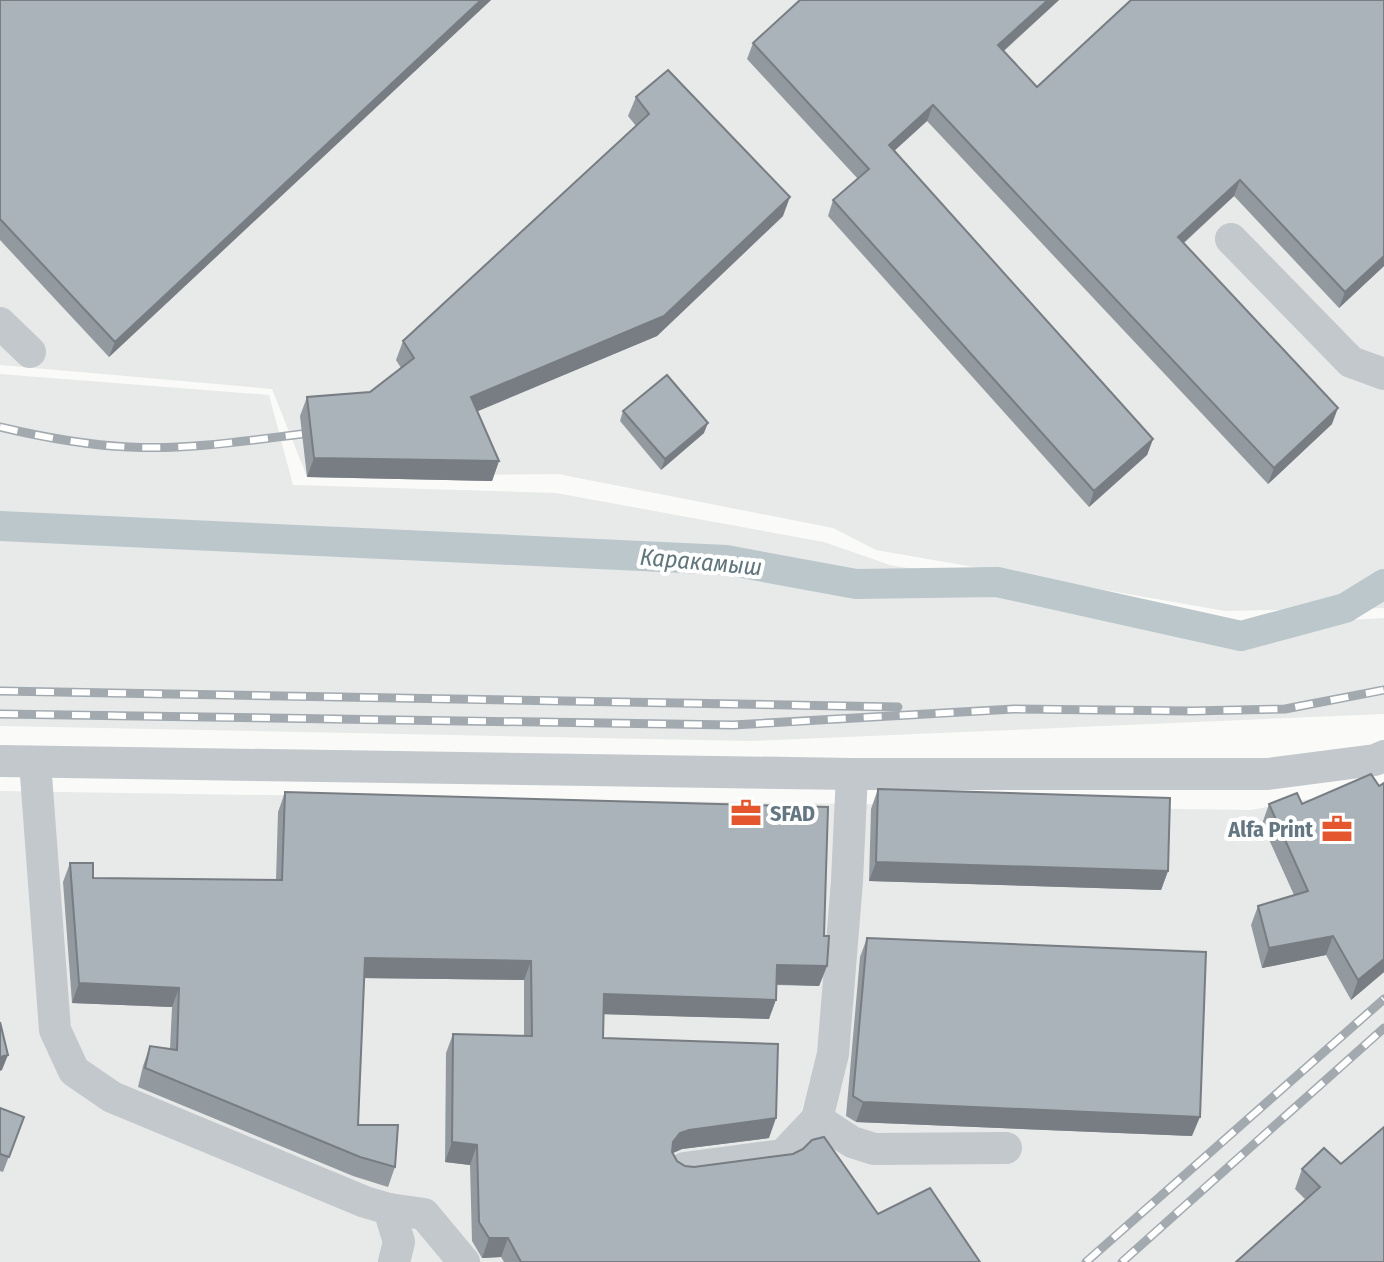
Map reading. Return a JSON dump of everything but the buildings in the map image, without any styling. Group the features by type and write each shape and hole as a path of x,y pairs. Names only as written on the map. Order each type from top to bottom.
{"street":[{"path":"1231,239 1351,362 1384,374"},
{"path":"0,323 30,352"},
{"path":"0,761 852,774 1268,774 1375,760 1384,756"},
{"path":"35,762 55,1030 74,1071 112,1097 365,1202 424,1214 464,1262"},
{"path":"684,1168 783,1155 817,1119 833,1054 852,774"},
{"path":"817,1119 852,1142 874,1149 1006,1148"},
{"path":"389,1209 399,1242 394,1262"}],"shaded area":[{"path":"0,0 1384,0 1384,608 1225,611 876,550 833,528 558,474 307,477 272,389 0,365"},
{"path":"0,374 269,395 293,485 556,493 824,542 890,565 1237,626 1384,618 1384,714 752,741 0,726"},
{"path":"1384,785 1384,1262 0,1262 0,791 1251,810"}],"waterway":[{"name":"Каракамыш","path":"0,526 726,560 856,584 997,582 1241,636 1345,608 1384,584"}],"railway":[{"path":"0,427 80,442 151,448 302,434"},
{"path":"0,714 733,725 1014,709 1285,709 1384,690"},
{"path":"0,691 898,707"},
{"path":"1086,1262 1384,999"},
{"path":"1122,1262 1384,1028"}],"place":[{"name":"SFAD","path":"746,813"},
{"name":"Alfa Print","path":"1337,829"}]}
